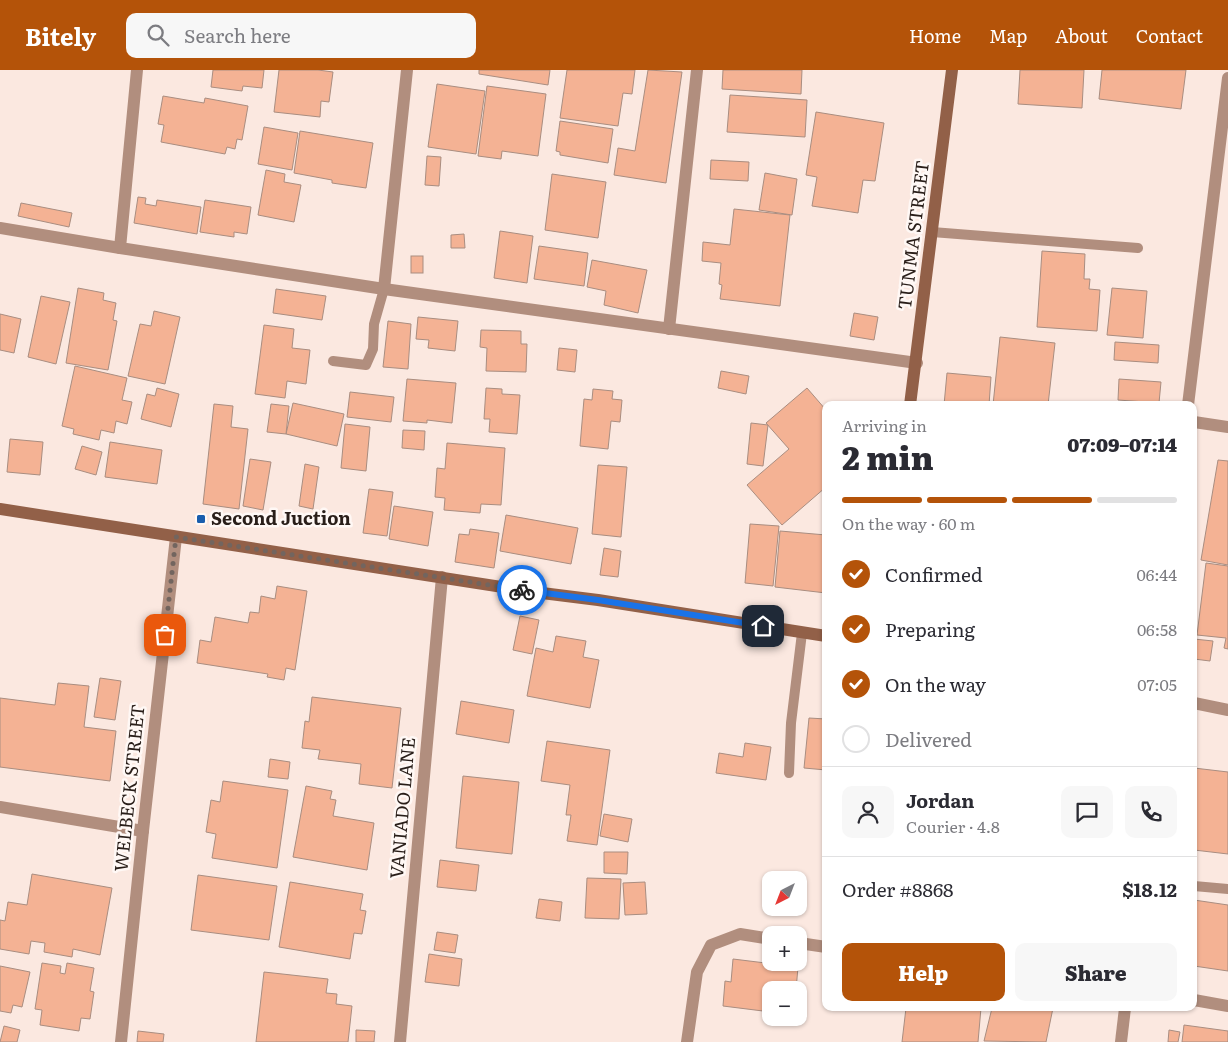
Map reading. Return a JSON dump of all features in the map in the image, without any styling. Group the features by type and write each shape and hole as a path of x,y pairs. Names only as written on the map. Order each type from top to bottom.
{"street":[{"path":"120,248 137,70"},
{"path":"384,289 406,70"},
{"path":"669,329 697,70"},
{"name":"TUNMA STREET","path":"911,401 917,363 952,70"},
{"path":"1188,401 1228,78"},
{"path":"0,228 384,289 917,363"},
{"path":"1197,422 1228,427"},
{"path":"0,509 822,635"},
{"name":"WELBECK STREET","path":"121,1042 176,537"},
{"name":"VANIADO LANE","path":"400,1042 442,577"},
{"path":"1197,704 1228,710"},
{"path":"0,807 143,831"},
{"path":"687,1042 697,972 711,944 740,934 762,938"},
{"path":"807,944 822,946"},
{"path":"1197,1001 1228,1006"},
{"path":"1121,1042 1125,1011"}],"lane":[{"path":"932,232 1138,248"},
{"path":"333,361 366,365 373,349 374,324 384,289"},
{"path":"789,773 791,723 802,632"},
{"path":"1197,886 1228,889"}],"building":[{"path":"213,70 264,70 262,88 243,86 242,91 211,87"},
{"path":"279,70 333,72 329,102 321,101 320,117 274,112"},
{"path":"479,70 550,70 548,85 479,74"},
{"path":"567,70 635,70 632,94 623,93 618,126 560,118"},
{"path":"648,70 682,72 666,183 614,175 618,148 635,151"},
{"path":"723,70 802,70 801,94 722,89"},
{"path":"1020,70 1084,70 1082,108 1018,104"},
{"path":"1102,70 1186,70 1181,109 1099,99"},
{"path":"437,84 485,91 476,154 428,147"},
{"path":"487,86 546,94 538,156 502,151 501,159 478,156"},
{"path":"730,95 807,100 805,137 727,132"},
{"path":"163,96 204,103 205,98 248,106 242,140 237,139 235,149 227,147 225,154 161,142 164,125 158,124"},
{"path":"816,112 884,123 875,181 863,180 858,213 812,206 817,177 806,175"},
{"path":"560,121 613,129 608,163 560,155 560,152 556,151"},
{"path":"264,127 298,133 292,170 258,164"},
{"path":"300,131 373,143 366,188 332,183 332,180 294,173"},
{"path":"427,156 441,157 439,186 425,185"},
{"path":"711,160 749,162 748,181 710,179"},
{"path":"266,170 285,174 284,182 301,185 294,222 258,215"},
{"path":"765,173 797,179 792,215 759,210"},
{"path":"552,174 606,182 598,238 545,230"},
{"path":"138,197 146,198 145,204 156,206 157,200 201,207 197,234 134,223"},
{"path":"205,200 251,207 247,234 234,232 234,237 200,232"},
{"path":"21,203 72,213 69,227 18,216"},
{"path":"734,209 790,215 780,306 720,299 722,285 719,284 721,263 702,261 703,242 730,245"},
{"path":"500,231 533,236 527,283 494,278"},
{"path":"464,234 465,248 451,248 451,235"},
{"path":"539,246 588,253 584,286 534,279"},
{"path":"1042,251 1085,254 1084,279 1090,279 1089,289 1100,290 1097,331 1037,327"},
{"path":"411,256 423,256 423,273 411,273"},
{"path":"592,260 647,270 638,313 604,305 606,291 587,287"},
{"path":"78,288 104,293 103,300 116,303 113,320 117,321 108,370 66,363"},
{"path":"1112,288 1147,291 1143,338 1107,335"},
{"path":"276,289 326,296 322,320 273,313"},
{"path":"41,296 70,302 56,364 28,357"},
{"path":"154,311 180,317 165,384 128,376 140,324 151,326"},
{"path":"854,313 878,317 874,340 850,336"},
{"path":"0,314 21,319 14,353 0,350"},
{"path":"418,317 458,321 455,351 428,348 429,340 416,339"},
{"path":"388,321 411,324 408,369 383,367"},
{"path":"264,325 294,329 292,348 310,350 306,384 287,381 285,398 255,394"},
{"path":"481,330 521,331 521,344 527,344 526,372 486,371 487,348 480,347"},
{"path":"1000,337 1055,343 1048,401 993,401"},
{"path":"1115,342 1159,345 1158,363 1114,360"},
{"path":"559,348 577,350 575,372 557,370"},
{"path":"75,366 127,378 122,400 132,402 127,424 116,421 114,433 101,430 99,440 73,434 74,429 62,426"},
{"path":"721,371 749,376 746,394 718,388"},
{"path":"947,373 991,377 989,401 944,401"},
{"path":"407,379 456,383 452,423 427,420 427,423 403,421"},
{"path":"1119,379 1161,382 1159,401 1118,400"},
{"path":"157,388 179,394 171,427 141,419 147,394 155,396"},
{"path":"486,388 502,389 502,394 520,395 517,434 489,432 490,419 484,419"},
{"path":"807,388 822,405 822,490 782,525 747,485 789,449 766,423"},
{"path":"593,389 613,391 612,399 622,400 620,422 611,421 608,449 580,446 584,399 592,400"},
{"path":"350,392 394,397 391,422 347,417"},
{"path":"293,403 344,414 337,446 286,434"},
{"path":"214,404 233,406 231,427 248,429 239,509 203,504"},
{"path":"271,404 289,406 286,434 267,432"},
{"path":"751,423 768,425 763,466 747,464"},
{"path":"345,424 370,427 366,471 341,468"},
{"path":"403,430 425,431 424,450 402,448"},
{"path":"10,439 43,442 40,475 7,472"},
{"path":"110,442 162,450 157,484 105,477"},
{"path":"447,443 505,448 501,505 481,504 480,513 444,510 445,498 435,497 437,468 445,469"},
{"path":"82,446 102,452 96,475 75,469"},
{"path":"250,459 271,462 263,510 243,506"},
{"path":"1218,460 1228,461 1228,565 1201,560"},
{"path":"305,464 319,467 313,509 299,506"},
{"path":"598,465 627,467 621,537 592,534"},
{"path":"369,489 393,492 387,536 363,533"},
{"path":"394,506 433,512 428,546 389,539"},
{"path":"506,515 578,528 571,564 500,551"},
{"path":"750,524 779,526 773,586 745,583"},
{"path":"470,529 499,533 494,568 455,562 459,534 469,535"},
{"path":"780,531 822,535 822,593 775,587"},
{"path":"604,548 621,551 618,577 600,575"},
{"path":"1206,563 1228,566 1228,649 1224,648 1226,638 1197,635"},
{"path":"277,586 307,591 295,670 286,668 284,680 267,677 268,674 197,663 200,640 211,642 215,617 248,623 250,612 259,613 261,596 275,599"},
{"path":"520,616 539,620 532,654 513,650"},
{"path":"556,636 586,641 583,657 599,660 590,708 527,696 536,648 553,652"},
{"path":"1197,639 1213,641 1210,661 1197,659"},
{"path":"100,678 121,681 115,720 94,717"},
{"path":"58,683 89,686 84,727 116,731 110,781 0,767 0,698 55,705"},
{"path":"312,697 401,708 392,788 359,784 361,764 318,759 320,750 302,748 305,721 309,722"},
{"path":"461,701 514,710 509,743 456,734"},
{"path":"809,718 822,719 822,770 804,768"},
{"path":"547,741 610,750 597,845 567,841 571,815 566,815 570,785 541,781"},
{"path":"745,743 771,747 766,780 716,773 719,753 743,757"},
{"path":"270,759 290,762 288,779 268,777"},
{"path":"1197,768 1228,772 1228,854 1197,850"},
{"path":"463,776 519,782 512,854 456,848"},
{"path":"223,781 288,790 277,868 212,858 216,834 206,832 211,800 220,802"},
{"path":"306,786 332,791 330,799 336,800 333,816 374,823 367,870 293,857"},
{"path":"604,814 632,819 628,842 600,836"},
{"path":"604,852 628,852 627,874 604,873"},
{"path":"440,860 479,865 476,891 437,887"},
{"path":"32,874 112,888 100,955 73,949 72,957 44,952 45,943 31,941 29,954 0,949 0,920 5,921 8,902 27,905"},
{"path":"198,875 277,886 269,940 191,930"},
{"path":"587,878 621,879 619,919 585,918"},
{"path":"290,882 363,894 360,910 366,911 362,934 354,933 350,959 279,947"},
{"path":"645,882 647,914 625,915 623,883"},
{"path":"539,899 562,902 560,921 536,918"},
{"path":"1197,900 1228,905 1228,971 1197,966"},
{"path":"437,932 458,935 455,953 434,950"},
{"path":"429,954 462,959 459,986 425,982"},
{"path":"733,959 762,963 762,971 798,971 797,981 762,981 762,1011 723,1006 725,981 731,982"},
{"path":"42,963 61,966 60,973 65,974 67,963 94,968 90,991 94,992 90,1019 81,1018 79,1031 40,1025 42,1010 35,1009"},
{"path":"0,966 30,972 22,1007 13,1005 11,1013 0,1011"},
{"path":"264,972 328,979 326,993 337,994 336,1004 352,1006 348,1042 256,1042"},
{"path":"906,1011 981,1011 978,1042 902,1042"},
{"path":"991,1011 1052,1011 1046,1042 984,1041"},
{"path":"1184,1025 1228,1031 1228,1042 1182,1042"},
{"path":"4,1026 20,1030 17,1042 0,1042"},
{"path":"356,1030 375,1031 374,1042 356,1042"},
{"path":"1169,1030 1180,1032 1178,1042 1168,1042"},
{"path":"138,1031 164,1034 163,1042 137,1042"}],"way so far":[{"path":"165,635 176,537 522,590"}],"place":[{"name":"Second Juction","path":"201,519"}],"route":[{"path":"522,590 763,626"}]}
